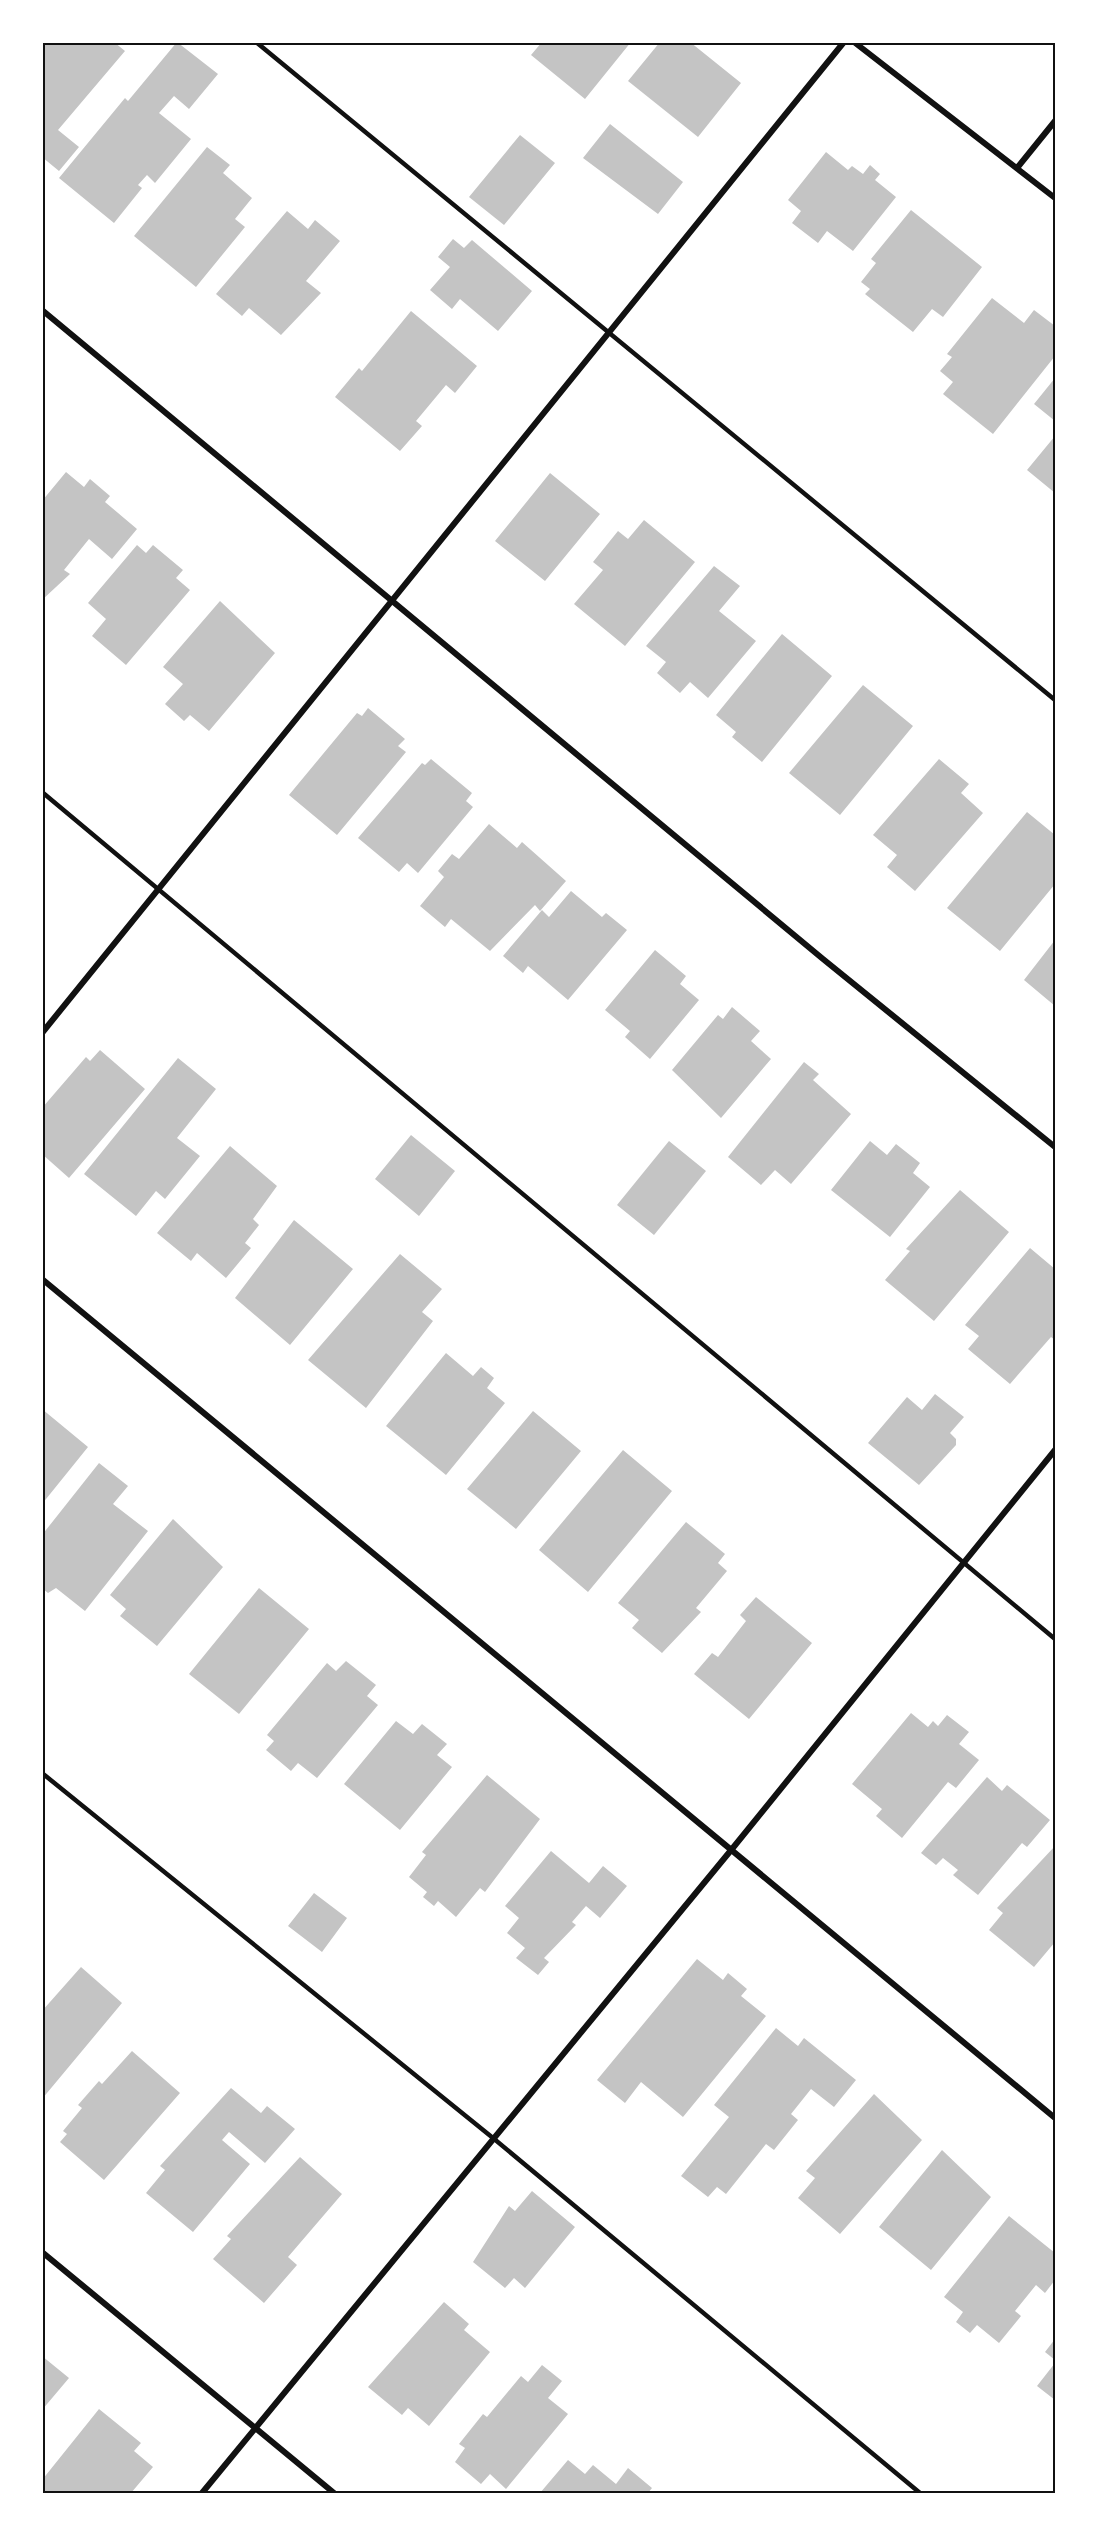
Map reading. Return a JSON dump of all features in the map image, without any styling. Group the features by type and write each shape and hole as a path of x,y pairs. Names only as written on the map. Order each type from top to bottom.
{"street":[{"path":"42,1033 394,601 844,42"},
{"path":"854,42 1055,198"},
{"path":"1017,168 1055,121"},
{"path":"42,310 823,959 1055,1146"},
{"path":"42,1279 1055,2118"},
{"path":"202,2493 732,1849 1055,1450"},
{"path":"42,2252 334,2493"}],"lane":[{"path":"256,42 1055,700"},
{"path":"42,792 1055,1639"},
{"path":"42,1773 493,2138 920,2493"}],"building":[{"path":"42,42 114,42 125,51 58,130 79,147 59,171 42,157"},
{"path":"177,42 218,74 189,109 174,96 159,113 191,139 155,183 147,175 138,185 142,188 114,223 59,178 125,98 128,101"},
{"path":"542,42 631,42 585,99 531,55"},
{"path":"660,42 690,42 741,83 698,137 628,81"},
{"path":"610,124 683,182 658,214 583,158"},
{"path":"520,135 555,163 504,225 469,197"},
{"path":"207,147 230,165 223,173 252,198 235,219 245,227 196,287 134,236"},
{"path":"826,152 848,170 852,166 863,174 870,165 880,174 875,180 896,197 853,251 827,231 818,243 792,223 801,211 788,200"},
{"path":"911,210 982,267 943,317 932,309 913,332 865,294 870,289 861,282 876,263 871,259"},
{"path":"287,211 308,229 315,220 340,241 306,281 321,293 281,335 249,308 242,316 216,294"},
{"path":"453,239 464,248 472,240 532,291 498,331 460,299 452,309 430,290 450,267 438,257"},
{"path":"992,298 1024,323 1034,310 1055,326 1055,356 993,434 943,394 953,382 940,371 952,357 947,354"},
{"path":"411,311 477,366 455,393 446,385 416,421 422,426 400,451 335,397 359,368 362,371"},
{"path":"1055,378 1055,421 1034,404"},
{"path":"1055,436 1055,493 1027,470"},
{"path":"66,472 84,487 90,479 110,496 105,502 137,529 112,559 89,539 64,570 70,574 42,600 42,501"},
{"path":"550,473 600,514 545,581 495,541"},
{"path":"644,520 695,562 625,646 574,604 603,570 593,562 618,531 628,539"},
{"path":"137,545 146,553 153,545 183,570 176,578 190,590 126,665 92,636 106,619 88,603"},
{"path":"714,566 740,586 719,611 756,641 708,698 690,682 680,693 657,673 666,662 646,646"},
{"path":"220,601 275,653 209,731 190,715 184,721 165,704 183,684 163,667"},
{"path":"782,634 832,676 762,762 732,737 736,732 716,715"},
{"path":"863,685 913,726 840,815 789,773"},
{"path":"368,708 405,739 398,746 406,752 337,835 289,795 357,713 362,716"},
{"path":"431,759 472,793 466,801 473,807 418,873 407,863 399,872 358,838 422,763 425,765"},
{"path":"939,759 969,784 961,793 983,813 915,891 887,867 897,855 873,835"},
{"path":"1027,812 1055,835 1055,884 1000,951 947,908"},
{"path":"489,824 517,848 522,842 566,881 540,911 535,905 490,951 451,919 445,927 420,906 444,877 438,871 452,854 459,859"},
{"path":"571,891 602,917 606,913 627,930 568,1000 528,966 523,973 503,956 542,910 549,917"},
{"path":"1055,940 1055,1006 1024,980"},
{"path":"655,950 686,976 680,984 699,1000 650,1059 625,1037 630,1031 605,1010"},
{"path":"732,1007 760,1031 751,1041 771,1059 721,1118 672,1070 718,1015 723,1019"},
{"path":"100,1050 145,1089 69,1178 42,1154 42,1108 86,1057 90,1061"},
{"path":"178,1058 216,1089 177,1138 200,1156 165,1199 156,1191 136,1216 84,1174"},
{"path":"804,1062 819,1074 813,1080 851,1114 791,1184 775,1170 761,1185 728,1157"},
{"path":"411,1135 455,1171 419,1216 375,1179"},
{"path":"669,1141 706,1171 654,1235 617,1205"},
{"path":"870,1141 887,1155 896,1144 920,1163 913,1173 930,1187 890,1237 831,1190"},
{"path":"230,1146 277,1186 253,1219 259,1225 245,1243 251,1248 226,1278 197,1253 191,1261 157,1233"},
{"path":"960,1190 1009,1232 934,1321 885,1280 910,1251 906,1249"},
{"path":"294,1220 353,1269 290,1345 235,1298"},
{"path":"1030,1248 1055,1269 1055,1340 1051,1337 1010,1384 968,1349 979,1336 965,1325"},
{"path":"400,1254 442,1289 422,1312 433,1321 366,1408 308,1360"},
{"path":"446,1353 473,1376 481,1367 494,1378 487,1388 505,1403 446,1475 386,1426"},
{"path":"935,1394 964,1417 950,1433 956,1439 956,1445 919,1485 868,1443 907,1397 922,1410"},
{"path":"42,1409 88,1447 42,1504"},
{"path":"533,1411 581,1451 516,1529 467,1489"},
{"path":"623,1450 672,1491 588,1592 539,1550"},
{"path":"99,1463 128,1486 113,1504 148,1531 85,1611 56,1588 48,1593 42,1588 42,1535"},
{"path":"173,1519 223,1567 157,1646 120,1616 126,1609 110,1595"},
{"path":"686,1522 725,1554 718,1563 727,1571 696,1608 701,1612 662,1653 632,1628 639,1620 618,1603"},
{"path":"259,1588 309,1629 239,1714 189,1674"},
{"path":"756,1597 812,1643 749,1719 694,1674 712,1653 718,1657 746,1621 740,1615"},
{"path":"346,1661 376,1685 367,1696 378,1705 317,1778 298,1763 291,1771 266,1750 274,1741 267,1735 327,1663 336,1671"},
{"path":"911,1713 928,1727 933,1721 938,1726 947,1715 969,1732 959,1744 979,1760 956,1788 948,1782 902,1838 876,1816 882,1809 852,1784"},
{"path":"396,1721 413,1734 422,1724 447,1744 437,1755 452,1767 400,1830 344,1784"},
{"path":"487,1775 540,1819 485,1892 480,1888 456,1917 438,1901 434,1906 423,1897 427,1892 409,1877 426,1855 422,1852"},
{"path":"987,1777 1002,1791 1007,1785 1050,1820 1027,1847 1022,1843 978,1895 953,1875 958,1870 943,1858 936,1865 921,1853"},
{"path":"1055,1846 1055,1942 1034,1967 989,1930 1003,1913 997,1908"},
{"path":"551,1851 589,1883 603,1866 627,1886 600,1918 586,1906 572,1922 576,1925 544,1958 549,1962 538,1975 516,1958 525,1948 507,1933 519,1918 505,1906"},
{"path":"314,1893 347,1918 322,1952 288,1926"},
{"path":"697,1959 723,1980 728,1973 747,1989 741,1996 766,2016 683,2117 641,2082 625,2103 597,2080"},
{"path":"81,1967 122,2003 42,2099 42,2011"},
{"path":"776,2028 798,2046 804,2038 856,2080 834,2107 811,2089 791,2114 798,2120 774,2150 766,2144 726,2194 717,2187 708,2197 681,2176 729,2117 714,2105"},
{"path":"132,2051 180,2093 104,2180 60,2142 67,2134 63,2131 82,2108 78,2105 99,2081 102,2084"},
{"path":"231,2088 261,2113 267,2106 295,2129 265,2163 229,2132 222,2140 250,2164 193,2232 146,2193 165,2170 160,2166"},
{"path":"874,2094 922,2140 840,2234 798,2198 815,2178 806,2171"},
{"path":"942,2150 991,2197 931,2270 879,2227"},
{"path":"300,2157 342,2194 288,2257 297,2265 264,2303 213,2259 231,2239 227,2236"},
{"path":"532,2191 575,2227 525,2288 514,2278 505,2288 473,2262 509,2206 515,2211"},
{"path":"1009,2216 1055,2253 1055,2280 1045,2293 1036,2285 1015,2311 1021,2316 999,2343 977,2325 970,2333 956,2322 963,2312 944,2297"},
{"path":"444,2302 469,2324 464,2330 490,2352 429,2426 408,2408 402,2415 368,2387"},
{"path":"1055,2339 1055,2360 1045,2352"},
{"path":"42,2356 69,2378 42,2410"},
{"path":"1055,2363 1055,2400 1037,2386"},
{"path":"542,2365 562,2381 548,2398 568,2414 506,2489 490,2474 481,2484 455,2462 465,2448 459,2444 483,2414 487,2417 521,2376 528,2382"},
{"path":"99,2409 141,2443 134,2451 153,2467 131,2493 42,2493 42,2480"},
{"path":"568,2460 585,2474 593,2465 616,2484 628,2468 652,2488 648,2493 540,2493"}]}
